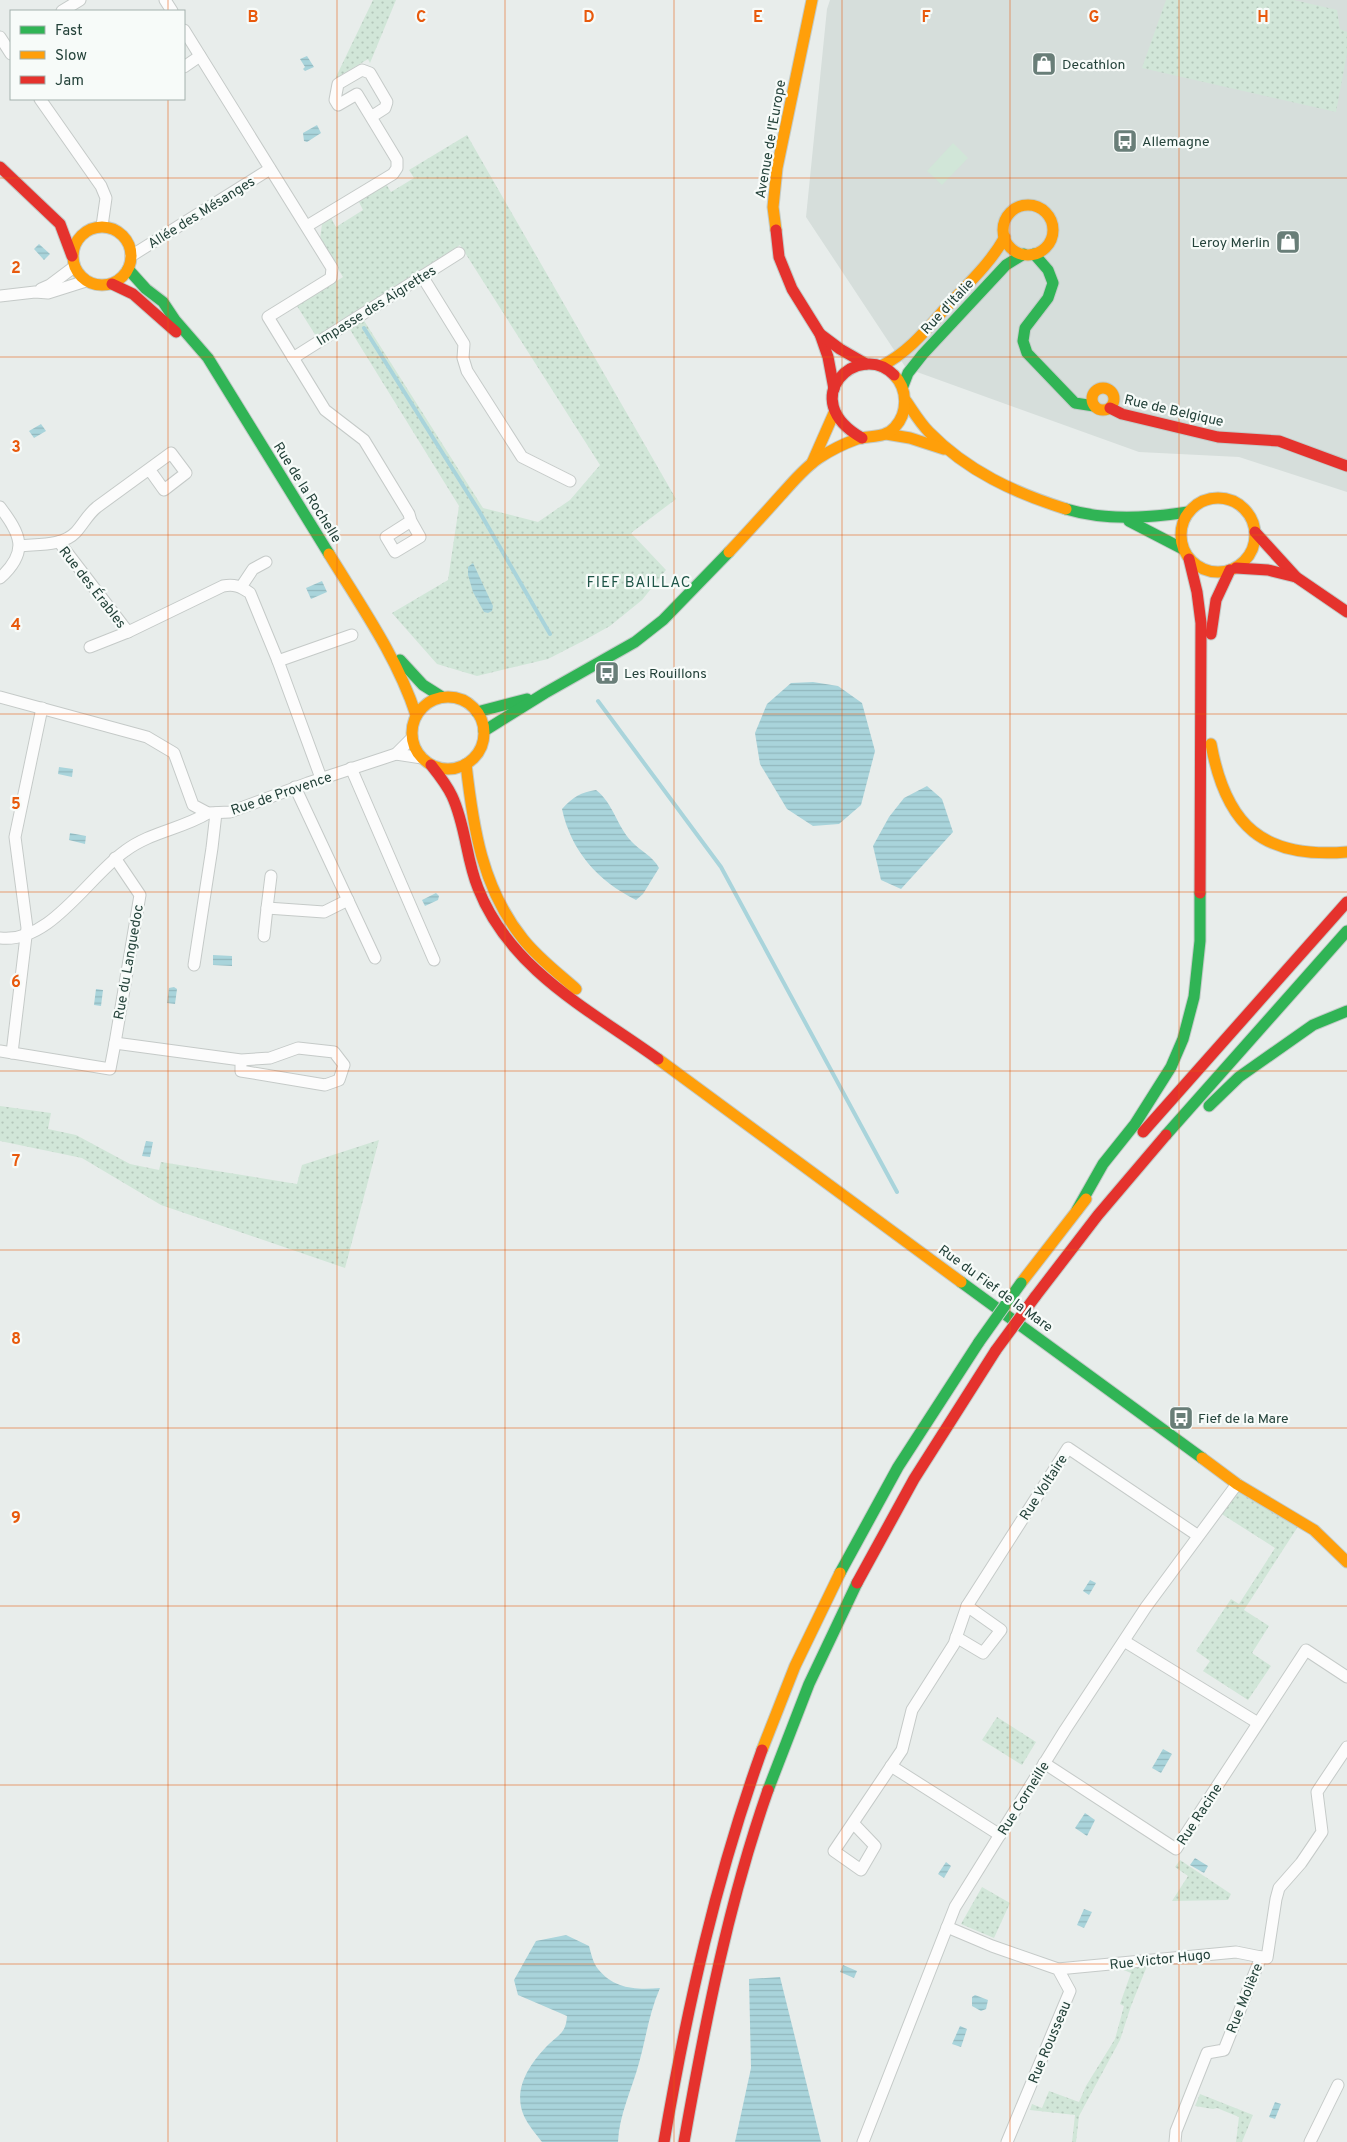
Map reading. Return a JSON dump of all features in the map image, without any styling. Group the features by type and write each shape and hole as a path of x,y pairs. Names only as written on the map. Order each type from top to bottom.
{"main road":[{"name":"Avenue de l'Europe","path":"812,0 777,168 773,207 779,257 792,289 820,334 828,357 834,389"},
{"path":"0,167 60,224 79,275 86,281 103,286 112,284 124,276 131,256 130,248 123,235 109,227 102,226 87,230 60,224"},
{"path":"1029,254 1042,250 1049,244 1052,235 1051,221 1045,212 1039,208 1025,205 1012,211 1005,223 1005,237 1012,248 1029,254 1048,270 1053,283 1048,298 1025,328 1023,341 1027,353 1075,403 1094,406 1100,410 1110,408 1114,399 1112,393 1106,389 1096,392 1092,398 1094,406"},
{"path":"73,262 76,241 87,230"},
{"name":"Rue d'Italie","path":"881,366 903,353 995,255 1005,237"},
{"name":"Rue d'Italie","path":"903,386 914,364 1006,265 1029,254"},
{"name":"Rue de la Rochelle","path":"128,269 146,289 163,302 174,320 208,358 383,641 410,693 416,715"},
{"name":"Rue de la Rochelle","path":"112,284 132,294 208,358"},
{"name":"Avenue de l'Europe","path":"820,334 840,349 866,364"},
{"path":"886,434 896,426 904,414 906,401 903,386 890,370 881,366 866,364 852,368 841,376 834,389 832,405 840,424 850,433 862,438 886,434 910,438 946,450 1020,494 1070,509 1125,519 1165,517 1188,512"},
{"path":"906,401 919,422 946,450"},
{"name":"Rue de Belgique","path":"1110,408 1122,414 1220,438 1252,437 1281,441 1331,462 1347,466"},
{"path":"484,731 502,722 546,693 635,644 683,600 812,463 834,413"},
{"path":"812,463 862,438"},
{"path":"1077,1210 1103,1164 1135,1124 1171,1067 1183,1039 1194,997 1200,941 1201,623 1195,580 1180,537 1182,524 1188,512 1196,504 1217,498 1228,500 1246,512 1252,521 1255,532 1253,546 1247,559 1233,569 1219,588 1214,606 1211,628 1210,738 1212,755 1220,786 1236,816 1255,833 1275,845 1296,853 1318,855 1347,852"},
{"path":"1125,519 1165,538 1186,554 1197,567 1208,571 1219,573 1233,569 1268,570 1296,577"},
{"path":"1255,532 1296,577 1347,612"},
{"name":"Rue de la Rochelle","path":"383,641 423,685 442,697"},
{"path":"477,712 546,693"},
{"path":"452,697 470,704 477,712 482,721 484,731 479,750 466,764 448,768 427,761 415,749 412,738 412,726 416,715 423,706 432,700 452,697"},
{"name":"Rue du Fief de la Mare","path":"427,761 445,782 453,799 478,888 488,913 507,942 546,981 586,1011 627,1037 1237,1484 1314,1530 1347,1562"},
{"name":"Rue du Fief de la Mare","path":"466,764 470,806 480,856 489,886 502,912 538,957 592,1002 627,1037"},
{"path":"664,2142 691,1995 721,1876 754,1772 783,1696 828,1595 885,1488 939,1400 979,1342 1077,1210 1135,1141 1347,902"},
{"path":"684,2142 706,2018 734,1899 789,1732 821,1655 886,1525 955,1409 1035,1297 1098,1215 1167,1134 1347,931"},
{"path":"1167,1134 1199,1115 1239,1077 1312,1024 1347,1011"}],"street":[{"path":"64,10 80,0"},
{"name":"Allée des Mésanges","path":"185,32 332,268 331,278 268,317 293,358"},
{"path":"185,66 200,56"},
{"path":"307,226 393,174 397,168 397,160 357,94 338,105 335,100 338,84 362,70 370,74 386,102 386,108 371,117"},
{"path":"41,100 101,186 106,198 102,226"},
{"name":"Allée des Mésanges","path":"131,256 270,169"},
{"name":"Impasse des Aigrettes","path":"293,358 459,253"},
{"path":"35,292 50,285 73,262"},
{"path":"422,276 464,344 464,358 467,370 522,457 570,481"},
{"path":"0,296 35,292 48,293 86,281"},
{"path":"293,358 325,410 364,440 409,514 411,521"},
{"path":"20,546 58,542 68,538 76,532 89,513 149,469"},
{"path":"0,507 15,527 20,546 7,571 0,578"},
{"name":"Rue des Érables","path":"58,542 128,632"},
{"path":"266,562 253,569 241,587 250,592 278,660 321,778"},
{"name":"Rue des Érables","path":"90,647 128,632 223,586 232,584 241,587"},
{"path":"278,660 352,635"},
{"path":"0,696 147,737 174,753 193,805 190,817 184,825"},
{"path":"6,1052 27,936 15,837 42,708"},
{"name":"Rue de Provence","path":"27,936 53,919 115,858 142,840 212,813 230,812 295,787 396,754 412,738"},
{"name":"Rue de Provence","path":"396,754 427,761"},
{"path":"351,768 434,960"},
{"path":"295,787 375,958"},
{"path":"193,805 212,813 212,848 194,965"},
{"name":"Rue du Languedoc","path":"6,1052 110,1069 140,894 115,858"},
{"path":"264,936 271,876"},
{"path":"268,908 324,912 348,900"},
{"path":"0,938 11,939 27,936"},
{"path":"115,1043 241,1060 270,1058 298,1048 334,1052 344,1064 339,1080 325,1085 241,1071 241,1060"},
{"name":"Rue Voltaire","path":"853,1823 902,1750 912,1710 954,1644 967,1606 1068,1448 1197,1535"},
{"name":"Rue Corneille","path":"863,2142 955,1907 1044,1763 1124,1641 1197,1535 1237,1484"},
{"path":"956,1637 984,1653 1001,1630 967,1606"},
{"path":"1124,1641 1258,1723"},
{"name":"Rue Racine","path":"1044,1763 1176,1849 1306,1650 1347,1677"},
{"name":"Rue Molière","path":"1174,2142 1176,2130 1207,2053 1224,2050 1261,1957 1267,1958 1279,1888 1301,1863 1322,1832 1317,1792 1347,1746"},
{"path":"891,1766 1000,1834"},
{"path":"947,1927 992,1946 1058,1969"},
{"name":"Rue Victor Hugo","path":"1058,1969 1236,1952 1261,1957"},
{"path":"1070,1991 1080,1967"},
{"name":"Rue Rousseau","path":"1007,2142 1070,1991 1058,1969"},
{"path":"1310,2142 1338,2085"}],"shaded area":[{"path":"830,0 1347,0 1347,492 1239,457 1139,452 906,368 806,217 827,9"}],"green space":[{"path":"373,0 396,0 370,63 368,59 335,79"},
{"path":"1166,0 1294,0 1337,10 1340,29 1347,32 1347,53 1336,112 1142,68"},
{"path":"467,135 676,499 631,533 666,570 642,600 610,626 548,659 477,676 437,664 392,613 448,580 459,506 349,328 363,319 483,508 538,522 570,500 600,465 460,245 316,336 297,306 343,277 320,239 322,224 331,218 336,227 363,210 359,202 386,184 391,192 414,178 409,170"},
{"path":"953,143 968,158 942,185 927,171"},
{"path":"0,1106 51,1113 48,1129 76,1135 130,1164 159,1170 161,1162 297,1184 302,1165 379,1140 345,1268 161,1205 82,1158 0,1141"},
{"path":"1237,1484 1301,1522 1244,1610 1269,1626 1252,1653 1271,1666 1248,1700 1203,1671 1210,1661 1196,1651 1231,1599 1239,1604 1275,1548 1217,1511"},
{"path":"997,1717 1036,1742 1022,1765 982,1740"},
{"path":"1180,1860 1231,1894 1228,1900 1172,1901 1188,1876 1175,1867"},
{"path":"982,1887 1010,1903 994,1938 961,1924"},
{"path":"1147,1966 1120,2040 1079,2116 1076,2142 1072,2142 1075,2115 1030,2110 1032,2104 1042,2108 1049,2091 1079,2102 1086,2086 1115,2039 1124,2006 1120,2004 1131,1973 1121,1969"},
{"path":"1200,2094 1253,2115 1242,2142 1236,2142 1239,2117 1217,2108 1195,2106"}],"water":[{"path":"307,56 314,67 305,71 303,69 305,67 300,59"},
{"path":"317,125 321,133 307,142 304,141 303,133"},
{"path":"39,244 50,254 44,260 34,249"},
{"path":"41,424 46,431 34,438 29,431"},
{"path":"473,563 493,606 492,611 488,613 484,612 473,592 468,575 468,567"},
{"path":"322,581 327,592 311,599 306,588"},
{"path":"813,682 838,686 862,703 875,751 861,805 839,824 813,826 787,809 760,764 755,733 767,704 791,683"},
{"path":"59,767 73,769 72,777 58,774"},
{"path":"927,786 942,799 953,832 901,889 881,880 873,846 889,817 904,798"},
{"path":"596,790 607,801 626,835 659,868 643,894 636,900 598,874 579,851 566,824 562,809 578,796"},
{"path":"70,833 86,836 85,844 69,840"},
{"path":"436,893 439,896 438,900 425,906 422,900"},
{"path":"213,955 232,956 232,966 213,965"},
{"path":"174,987 177,989 175,1004 167,1003 169,988"},
{"path":"96,989 103,990 101,1006 94,1005"},
{"path":"146,1141 153,1142 150,1157 142,1156"},
{"path":"1090,1580 1096,1583 1089,1595 1083,1591"},
{"path":"1163,1749 1172,1754 1161,1773 1152,1768"},
{"path":"1085,1813 1095,1820 1087,1836 1075,1828"},
{"path":"1195,1858 1208,1866 1204,1873 1190,1865"},
{"path":"946,1862 951,1866 944,1878 938,1874"},
{"path":"1084,1909 1092,1912 1084,1928 1077,1925"},
{"path":"566,1935 589,1946 596,1967 611,1981 626,1987 642,1989 660,1988 623,2112 618,2142 542,2142 524,2116 521,2106 520,2096 525,2077 535,2059 562,2032 567,2016 518,1995 514,1980 536,1941"},
{"path":"843,1965 857,1971 854,1978 840,1972"},
{"path":"780,1977 821,2142 735,2142 751,2068 749,1979"},
{"path":"975,1995 988,2000 986,2009 981,2011 972,2006 972,1997"},
{"path":"960,2026 967,2029 961,2047 952,2044"},
{"path":"1275,2102 1281,2104 1275,2119 1269,2117"}],"waterway":[{"path":"364,328 479,511 550,634"},
{"path":"598,701 721,867 897,1192"}],"traffic: fast":[{"path":"903,386 908,373 923,354 1006,265 1024,254"},
{"path":"1034,254 1048,270 1053,283 1048,298 1025,328 1023,341 1027,353 1075,403 1094,406"},
{"path":"128,269 146,289 163,302 175,320 208,358 329,554"},
{"path":"1066,509 1112,517 1158,516 1188,512"},
{"path":"1129,521 1183,549"},
{"path":"484,731 545,693 635,642 663,620 729,552"},
{"path":"400,660 423,685 442,697"},
{"path":"477,712 527,699"},
{"path":"1077,1210 1103,1164 1135,1124 1171,1067 1183,1039 1194,997 1200,941 1200,893"},
{"path":"1166,1135 1347,931"},
{"path":"1209,1106 1239,1077 1313,1025 1347,1011"},
{"path":"961,1282 1202,1458"},
{"path":"979,1342 1021,1283"},
{"path":"840,1573 898,1467 979,1342"},
{"path":"768,1790 809,1684 857,1583"}],"traffic: slow":[{"path":"776,230 773,207 777,168 812,0"},
{"path":"1028,205 1037,207 1048,216 1053,230 1051,239 1042,250 1028,255 1019,253 1008,244 1003,230 1005,221 1014,210 1028,205"},
{"path":"96,227 108,227 118,231 127,240 131,256 131,262 123,277 108,285 96,285 86,281 77,272 73,262 73,250 77,240 86,231 96,227"},
{"path":"881,366 901,353 919,337 980,271 1005,237"},
{"path":"729,552 799,475 814,462 828,452 847,443 857,439 882,435 895,427 902,415 905,401 902,387 894,375"},
{"path":"1103,388 1111,391 1114,399 1111,407 1103,410 1095,407 1092,399 1095,391 1103,388"},
{"path":"906,401 929,432 959,458 1010,488 1066,509"},
{"path":"812,463 834,413"},
{"path":"886,434 910,438 944,449"},
{"path":"1218,498 1239,504 1249,514 1255,535 1249,556 1239,566 1218,572 1197,566 1187,556 1181,535 1187,514 1197,504 1218,498"},
{"path":"329,554 389,652 416,715"},
{"path":"448,697 468,703 478,713 484,733 478,753 468,763 448,769 428,763 418,753 412,733 418,713 428,703 448,697"},
{"path":"1211,744 1218,772 1227,796 1238,816 1253,831 1271,843 1292,850 1318,853 1347,852"},
{"path":"466,764 476,834 489,878 498,899 509,919 529,946 576,989"},
{"path":"658,1059 961,1282"},
{"path":"1021,1283 1086,1199"},
{"path":"1202,1458 1237,1484 1314,1530 1347,1562"},
{"path":"762,1750 795,1666 840,1573"}],"traffic: jam":[{"path":"0,167 60,224 72,256"},
{"path":"776,230 779,257 792,289 820,334 828,357 834,389"},
{"path":"112,284 133,294 176,332"},
{"path":"820,334 840,349 866,364"},
{"path":"862,438 842,423 833,407 833,391 839,378 851,369 865,364 880,366 894,375"},
{"path":"1110,408 1122,414 1218,437 1279,441 1347,466"},
{"path":"1255,532 1296,577 1347,612"},
{"path":"1189,559 1197,592 1201,623 1200,893"},
{"path":"1236,568 1268,570 1296,577"},
{"path":"1211,634 1216,600 1230,570"},
{"path":"431,765 448,788 457,807 478,888 492,917 510,942 554,986 658,1059"},
{"path":"1143,1132 1347,902"},
{"path":"1035,1297 1098,1215 1166,1135"},
{"path":"996,1350 1035,1297"},
{"path":"857,1583 914,1479 996,1350"},
{"path":"664,2142 704,1944 731,1846 762,1750"},
{"path":"684,2142 709,2008 729,1920 768,1790"}],"place":[{"name":"Decathlon","path":"1044,64"},
{"name":"Allemagne","path":"1125,141"},
{"name":"Leroy Merlin","path":"1288,242"},
{"name":"Les Rouillons","path":"607,673"},
{"name":"Fief de la Mare","path":"1181,1418"}],"district":[{"name":"FIEF BAILLAC","path":"639,582"}]}
